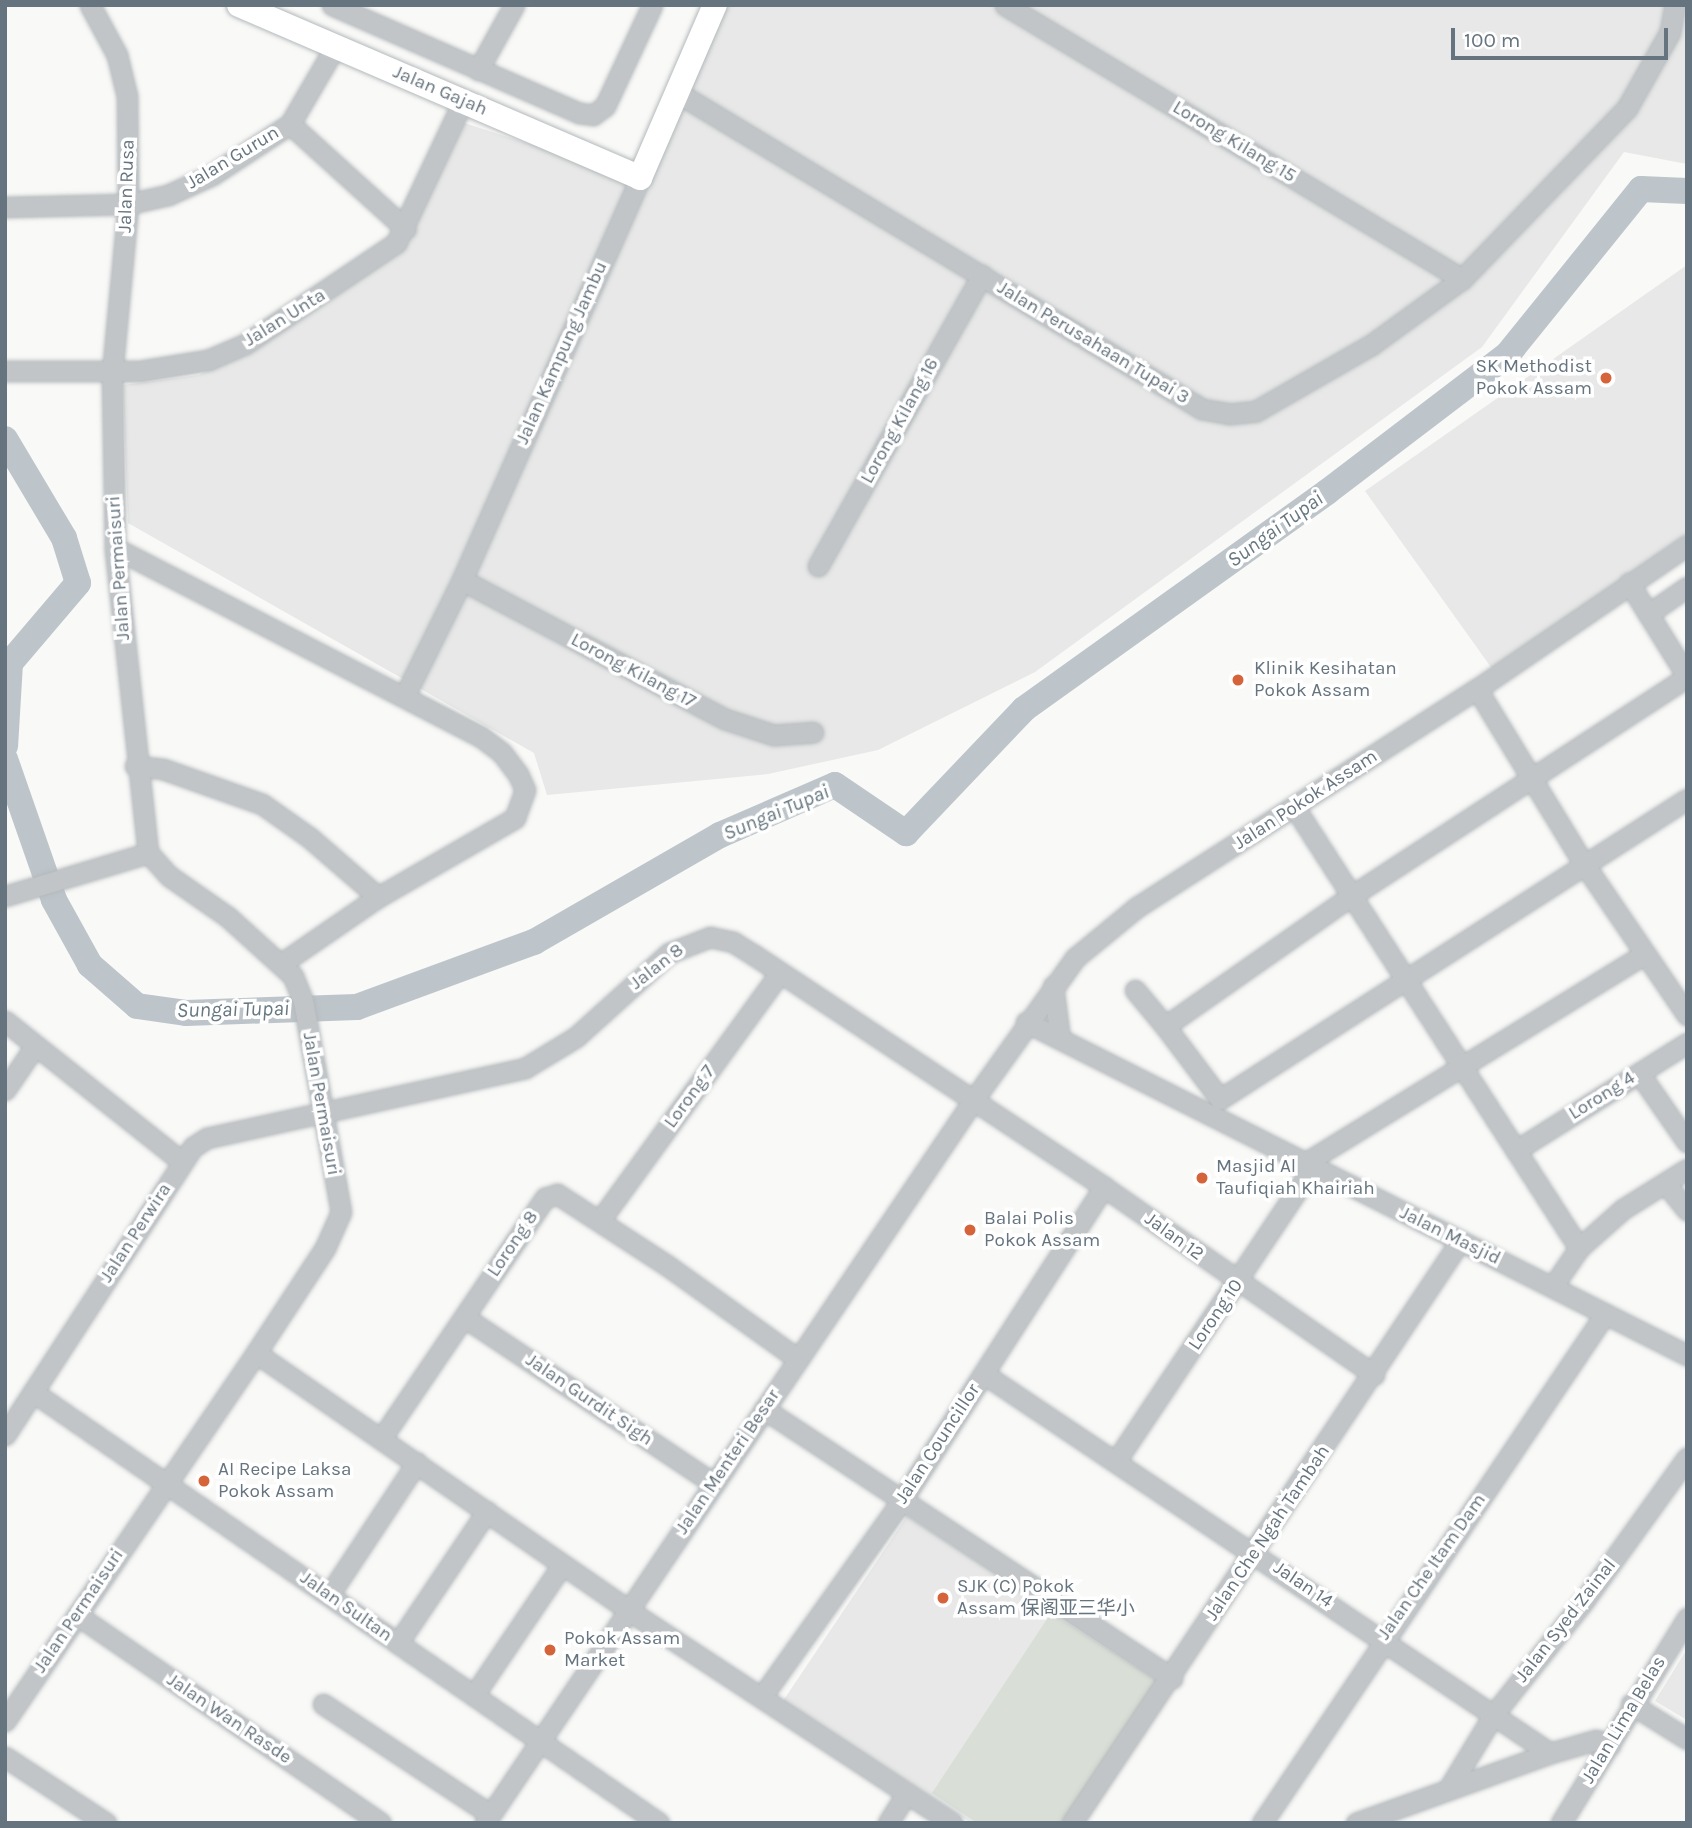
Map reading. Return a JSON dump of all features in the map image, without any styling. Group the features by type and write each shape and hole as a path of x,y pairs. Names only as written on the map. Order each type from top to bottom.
{"main road":[{"name":"Jalan Gajah","path":"239,5 267,10 335,47 640,178"},
{"name":"Jalan Kampung Jambu","path":"640,178 715,5"}],"street":[{"name":"Jalan Rusa","path":"90,5 117,55 127,96 128,204 112,373"},
{"name":"Jalan Gajah","path":"332,5 579,113 593,115 605,106 652,5"},
{"path":"478,70 514,5"},
{"name":"Lorong Kilang 15","path":"1005,5 1462,279"},
{"name":"Jalan Perusahaan Tupai 3","path":"678,93 1192,403 1228,414 1256,411 1371,345 1462,279 1627,108 1670,32 1675,5"},
{"name":"Jalan Gurun","path":"5,207 128,204 168,195 212,175 290,124 335,47"},
{"name":"Jalan Unta","path":"5,371 112,373 208,360 245,344 349,279 396,243 406,229 463,101"},
{"path":"290,124 406,229"},
{"name":"Jalan Kampung Jambu","path":"404,697 462,580 640,178"},
{"name":"Lorong Kilang 16","path":"818,566 982,275"},
{"name":"Jalan Permaisuri","path":"5,1721 256,1353 325,1248 341,1212 303,1001 282,963 228,917 169,877 148,853 135,766 115,548 112,373"},
{"name":"Jalan Pokok Assam","path":"972,1102 1075,958 1137,907 1477,689 1687,545"},
{"path":"115,548 404,697 502,753 518,774 523,803 515,818 495,833 378,897 282,963"},
{"name":"Lorong Kilang 17","path":"462,580 725,719 774,736 813,732"},
{"path":"1165,1026 1351,896 1687,677 1629,583"},
{"path":"1648,614 1687,587"},
{"path":"1477,689 1584,864 1687,1015"},
{"path":"135,766 163,769 262,804 310,838 378,897"},
{"path":"1135,990 1220,1099 1687,799"},
{"path":"1295,808 1408,978 1579,1248"},
{"path":"5,897 148,853"},
{"name":"Jalan 8","path":"324,1112 525,1068 576,1037 669,953 690,942 710,937 733,942 972,1102"},
{"path":"1309,1165 1463,1064 1645,954"},
{"name":"Lorong 7","path":"601,1219 779,974"},
{"path":"1053,986 1060,1040"},
{"path":"5,1021 182,1162"},
{"name":"Jalan Masjid","path":"1026,1023 1687,1355"},
{"name":"Lorong 4","path":"1518,1149 1687,1043"},
{"path":"5,1090 35,1046"},
{"path":"1639,1073 1687,1142"},
{"name":"Jalan 12","path":"972,1102 1104,1187 1238,1284 1374,1375"},
{"name":"Jalan Menteri Besar","path":"487,1819 972,1102"},
{"name":"Jalan Perwira","path":"5,1435 182,1162 207,1138 324,1112"},
{"name":"Lorong 10","path":"1116,1461 1238,1284 1309,1165"},
{"path":"1553,1286 1579,1248 1623,1209 1687,1169"},
{"path":"1665,1183 1687,1210"},
{"name":"Jalan Councillor","path":"763,1695 902,1500 1104,1187"},
{"name":"Lorong 8","path":"381,1439 545,1198 557,1194 601,1219 798,1359"},
{"name":"Jalan Che Ngah Tambah","path":"1072,1823 1374,1375 1460,1241"},
{"name":"Jalan Che Itam Dam","path":"1262,1823 1382,1639 1605,1314"},
{"name":"Jalan Gurdit Sigh","path":"464,1317 714,1484"},
{"path":"256,1353 628,1610 763,1695 951,1823"},
{"name":"Jalan 14","path":"984,1374 1254,1552 1550,1753"},
{"name":"Jalan Sultan","path":"33,1392 659,1823"},
{"path":"764,1409 1172,1678"},
{"name":"Jalan Syed Zainal","path":"1449,1788 1494,1714 1583,1602 1687,1458"},
{"path":"329,1595 417,1462"},
{"path":"398,1643 487,1511"},
{"path":"474,1695 562,1564"},
{"name":"Jalan Wan Rasde","path":"77,1615 381,1823"},
{"name":"Jalan Lima Belas","path":"1561,1823 1610,1745 1631,1704 1687,1618"},
{"path":"323,1704 487,1819"},
{"path":"1631,1704 1687,1739"},
{"path":"1356,1823 1550,1753 1596,1740 1610,1745"},
{"path":"5,1757 106,1823"},
{"path":"888,1823 906,1794"}],"shaded area":[{"path":"710,5 1687,5 1687,164 1624,152 1482,347 1035,672 878,750 768,774 547,795 534,753 128,523 123,385 199,375 389,260 458,121 636,178"},
{"name":"SK Methodist Pokok Assam","path":"1687,265 1687,534 1493,670 1365,491"},
{"name":"SJK (C) Pokok Assam 保阁亚三华小","path":"907,1516 1161,1681 1071,1823 971,1823 783,1701"},
{"path":"1051,1613 1157,1681 1068,1823 977,1823 932,1793"},
{"path":"1687,1649 1687,1720 1655,1701"}],"waterway":[{"name":"Sungai Tupai","path":"5,759 54,900 90,965 137,1006 186,1013 357,1007 534,942 720,835 835,785 906,833 1024,709 1327,492 1508,354 1641,189 1687,191"},
{"name":"Sungai Tupai","path":"5,439 64,538 78,583 10,663 5,746"}],"place":[{"name":"SK Methodist Pokok Assam","path":"1606,378"},
{"name":"Klinik Kesihatan Pokok Assam","path":"1238,680"},
{"name":"Masjid Al Taufiqiah Khairiah","path":"1202,1178"},
{"name":"Balai Polis Pokok Assam","path":"970,1230"},
{"name":"AI Recipe Laksa Pokok Assam","path":"204,1481"},
{"name":"SJK (C) Pokok Assam 保阁亚三华小","path":"943,1598"},
{"name":"Pokok Assam Market","path":"550,1650"}]}
